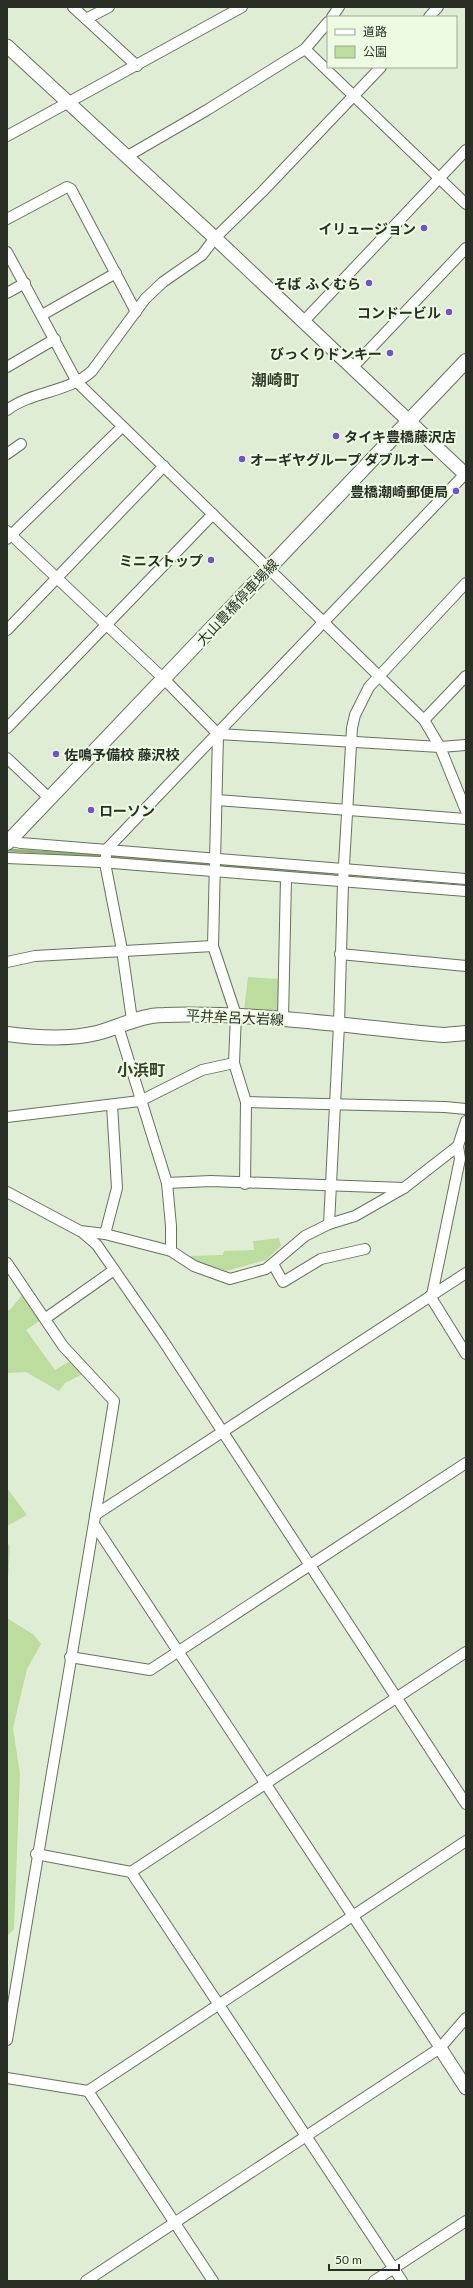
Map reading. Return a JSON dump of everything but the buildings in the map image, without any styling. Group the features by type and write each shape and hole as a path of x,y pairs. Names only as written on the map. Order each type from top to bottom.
{"main road":[{"name":"大山豊橋停車場線","path":"8,841 164,679 466,360"},
{"name":"平井牟呂大岩線","path":"7,1034 29,1037 79,1036 118,1026 132,1020 162,1015 236,1015 444,1035 466,1033"}],"street":[{"path":"73,7 137,66"},
{"path":"86,19 109,7"},
{"path":"7,136 242,7"},
{"path":"333,16 339,7"},
{"path":"429,16 438,7"},
{"path":"126,156 207,110 305,49 327,23"},
{"path":"7,46 215,238 466,474 323,621 107,850 105,863 122,950 132,1020"},
{"path":"305,49 466,204"},
{"path":"7,410 23,400 77,382 92,371 136,312 163,282 202,255 215,238 262,192 380,68"},
{"path":"303,322 466,150"},
{"path":"7,219 67,187 71,189 136,312"},
{"path":"352,368 466,248"},
{"path":"7,252 56,339 77,382 424,720 440,747 466,811"},
{"path":"42,315 116,274"},
{"path":"7,293 25,283"},
{"path":"7,367 56,339"},
{"path":"122,427 8,535 56,577 164,679 218,734 440,747 466,745"},
{"path":"7,454 21,444"},
{"path":"7,630 56,577 164,466"},
{"path":"7,728 213,514"},
{"path":"329,1224 339,1026 342,882 350,742 355,715 369,687 378,676 466,583"},
{"path":"424,720 466,676"},
{"path":"218,734 213,946 236,1015 234,1063 246,1102 245,1184"},
{"path":"7,758 50,798"},
{"path":"217,800 466,819"},
{"path":"8,841 466,878"},
{"path":"7,858 105,863 466,891"},
{"path":"282,1019 286,878"},
{"path":"7,962 35,956 213,946"},
{"path":"340,954 466,966"},
{"path":"118,1026 140,1101 167,1183 171,1226 171,1251"},
{"path":"7,1118 112,1106 140,1101 202,1070 234,1063"},
{"path":"246,1102 445,1107 466,1110"},
{"path":"105,1234 117,1188 112,1106"},
{"path":"466,1121 458,1146 460,1159 431,1296 466,1354"},
{"path":"80,1231 105,1234 171,1251 194,1266 230,1280 266,1269 305,1236 329,1224 355,1216 404,1188 458,1146"},
{"path":"167,1183 211,1181 245,1184 404,1188"},
{"path":"7,1192 80,1231 97,1245 311,1565 395,1698 466,1804"},
{"path":"273,1264 283,1282 321,1259 365,1249"},
{"path":"7,1264 46,1318 63,1346 114,1401 95,1520 36,1854 7,2040"},
{"path":"46,1318 114,1270"},
{"path":"95,1520 223,1432 466,1273"},
{"path":"70,1657 150,1670 466,1463"},
{"path":"95,1520 177,1652 466,2088"},
{"path":"36,1854 132,1872 466,1652"},
{"path":"7,2078 88,2091 466,1841"},
{"path":"132,1872 402,2281"},
{"path":"86,2281 173,2222 440,2048 466,2018"},
{"path":"88,2091 212,2281"},
{"path":"374,2281 466,2221"}],"green space":[{"path":"248,977 279,979 279,1010 277,1012 244,1010"},
{"path":"279,1238 281,1246 266,1260 226,1271 199,1263 189,1256 223,1255 224,1251 254,1250 253,1241"},
{"path":"23,1294 41,1320 26,1330 55,1370 70,1361 83,1374 65,1383 59,1391 26,1372 7,1373 7,1310 10,1310"},
{"path":"7,1488 27,1515 7,1526"},
{"path":"7,1542 10,1547 7,1595"},
{"path":"7,1618 34,1635 41,1644 27,1669 13,1728 20,1774 14,1929 7,1936"}],"waterway":[{"path":"19,398 32,392"},
{"path":"7,850 103,856"},
{"path":"109,857 372,876"}],"place":[{"name":"イリュージョン","path":"424,228"},
{"name":"そば ふくむら","path":"369,283"},
{"name":"コンドービル","path":"449,312"},
{"name":"びっくりドンキー","path":"390,353"},
{"name":"タイキ豊橋藤沢店","path":"336,436"},
{"name":"オーギヤグループ ダブルオー","path":"242,459"},
{"name":"豊橋潮崎郵便局","path":"456,491"},
{"name":"ミニストップ","path":"211,560"},
{"name":"佐鳴予備校 藤沢校","path":"56,754"},
{"name":"ローソン","path":"91,810"}],"district":[{"name":"潮崎町","path":"275,379"},
{"name":"小浜町","path":"141,1069"}]}
